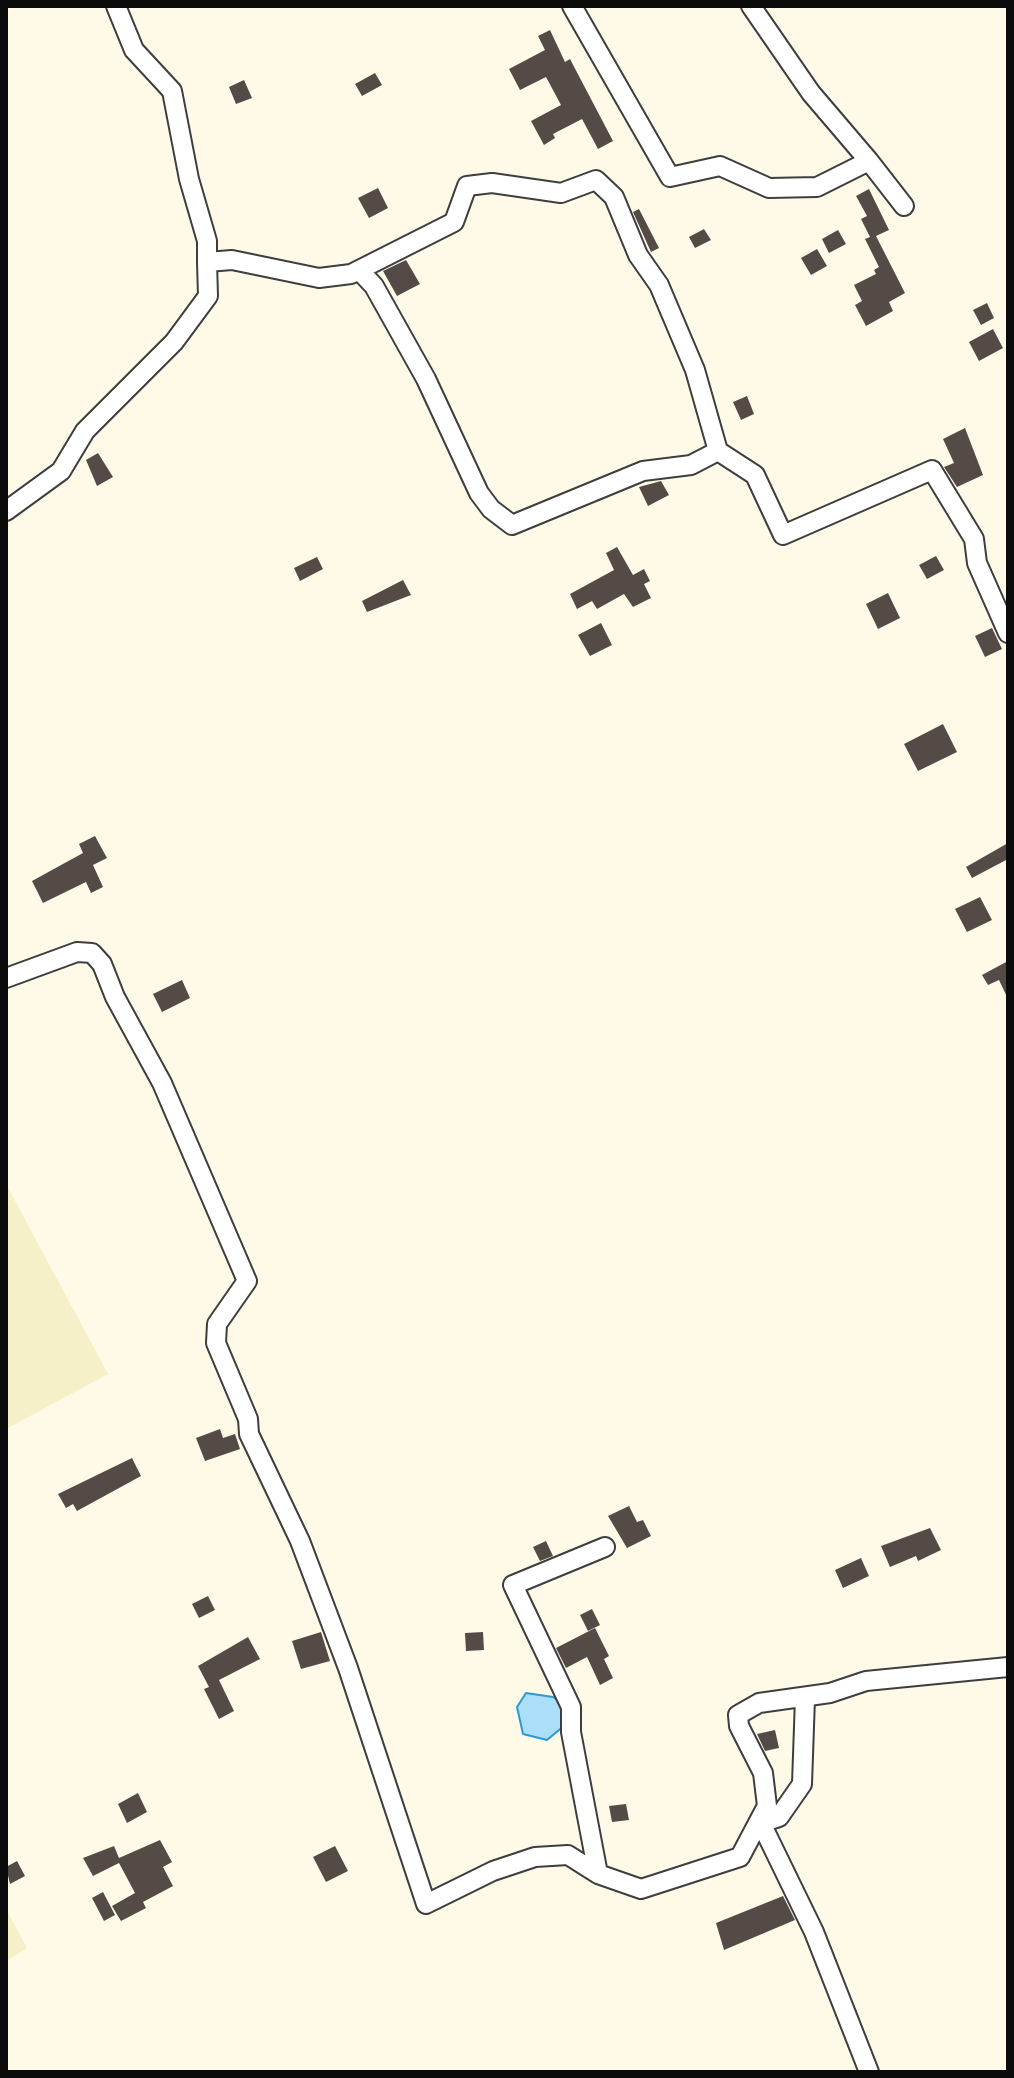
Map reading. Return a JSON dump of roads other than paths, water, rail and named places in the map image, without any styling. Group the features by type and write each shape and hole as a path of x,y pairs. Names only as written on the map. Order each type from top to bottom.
{"street":[{"path":"6,511 61,471 85,431 174,342 208,296 207,241 189,179 172,91 134,50 116,6"},
{"path":"572,6 670,177 720,166 769,188 817,187 869,161"},
{"path":"751,6 811,93 904,206"},
{"path":"207,262 232,260 319,278 359,270 454,222 467,186 492,183 561,193 596,180 614,197 638,255 659,285 695,370 718,451 755,475 783,535 932,470 974,539 977,563 1008,633"},
{"path":"359,270 374,286 426,379 479,493 491,509 512,525 643,471 691,465 718,451"},
{"path":"6,978 77,952 92,953 102,964 115,997 162,1083 247,1281 217,1324 216,1343 248,1419 249,1434 300,1541 348,1668 426,1904 493,1871 535,1857 568,1855 598,1874 641,1889 740,1857 761,1823 767,1806 763,1773 739,1726 738,1715 759,1703 805,1698 866,1681 1008,1667"},
{"path":"598,1874 571,1732 571,1707 513,1585 605,1547"},
{"path":"761,1823 779,1817 802,1784 805,1698"},
{"path":"761,1823 814,1932 869,2072"}],"water":[{"path":"526,1693 553,1697 562,1703 565,1725 547,1740 523,1734 517,1707"}]}
